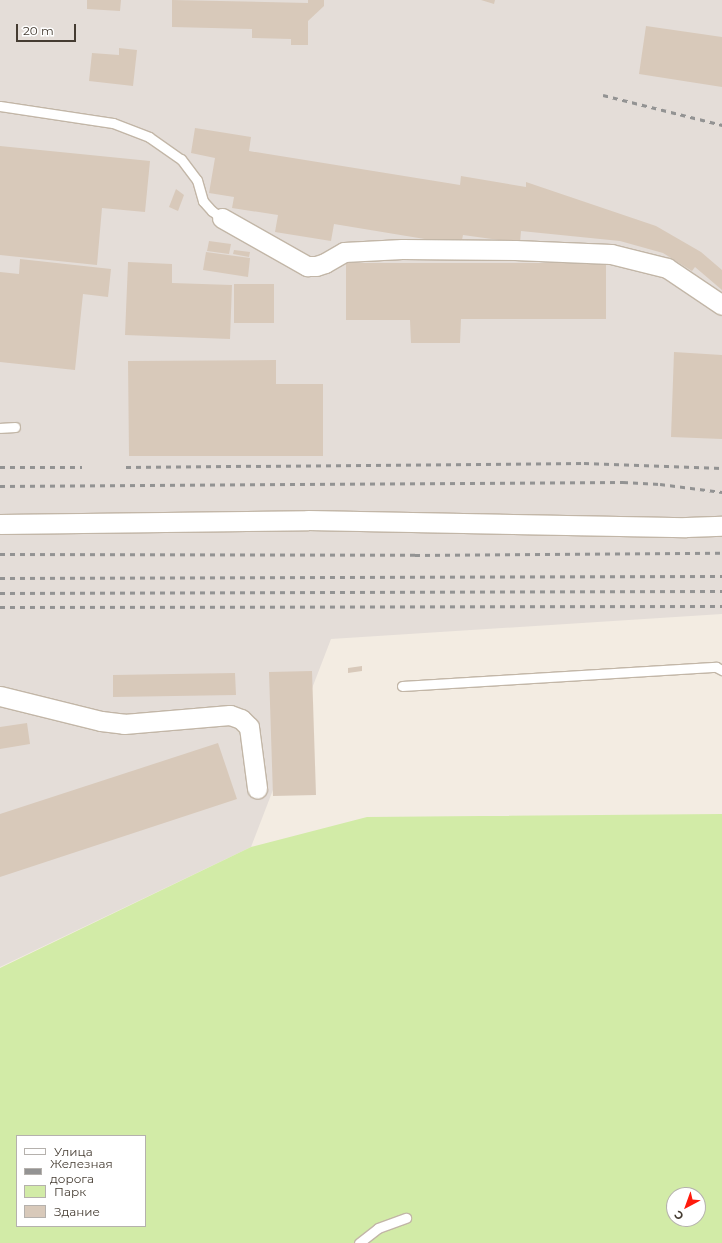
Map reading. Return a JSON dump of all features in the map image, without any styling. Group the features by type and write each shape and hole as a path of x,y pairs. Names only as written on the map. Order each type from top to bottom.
{"street":[{"path":"222,218 306,266 325,264 344,252 352,251 515,250 611,254 667,268 722,305"},
{"path":"0,524 308,520 686,528 722,526"},
{"path":"0,696 101,721 124,724 230,715 241,719 249,727 257,788"}],"lane":[{"path":"0,106 113,123 150,137 181,159 197,180 204,201 212,211 222,218"},
{"path":"0,428 15,428"},
{"path":"402,686 716,667 722,670"},
{"path":"359,1243 378,1228 406,1218"}],"shaded area":[{"path":"0,0 722,0 722,614 331,639 251,847 0,967"}],"green space":[{"path":"722,814 722,1243 0,1243 0,968 251,847 367,817"}],"building":[{"path":"87,0 121,0 120,11 87,9"},
{"path":"172,0 308,3 308,0 324,0 324,6 308,21 308,45 291,45 291,39 252,38 252,29 172,27"},
{"path":"481,0 495,0 494,4"},
{"path":"646,26 722,37 722,87 639,74"},
{"path":"119,48 137,50 133,86 89,81 92,53 119,55"},
{"path":"195,128 251,137 249,151 460,185 461,176 526,187 526,182 656,226 701,252 722,270 722,290 695,267 692,271 663,253 620,241 521,231 520,243 463,235 461,245 334,224 331,241 275,232 278,215 232,208 234,197 209,193 215,158 191,153"},
{"path":"0,146 150,161 145,212 102,208 97,265 0,255"},
{"path":"176,189 184,195 178,211 169,207"},
{"path":"209,241 231,244 229,254 207,251"},
{"path":"234,250 250,252 249,257 233,254"},
{"path":"206,252 250,258 248,277 203,270"},
{"path":"20,259 111,269 108,297 83,294 75,370 0,362 0,272 19,274"},
{"path":"128,262 172,264 172,283 232,285 230,339 125,335"},
{"path":"346,263 606,263 606,319 461,319 460,343 411,343 410,320 346,320"},
{"path":"234,284 274,284 274,323 234,323"},
{"path":"674,352 722,355 722,439 671,437"},
{"path":"276,360 276,384 323,384 323,456 129,456 128,361"},
{"path":"362,666 362,671 348,673 348,668"},
{"path":"312,671 316,795 273,796 269,672"},
{"path":"235,673 236,695 113,697 113,675"},
{"path":"27,723 30,744 0,749 0,727"},
{"path":"218,743 237,799 0,877 0,814"}],"railway":[{"path":"603,95 722,125"},
{"path":"126,467 584,463 722,468"},
{"path":"0,467 82,467"},
{"path":"0,486 623,482 660,484 722,492"},
{"path":"0,554 415,555 722,553"},
{"path":"0,578 722,576"},
{"path":"0,593 722,591"},
{"path":"0,607 722,606"}]}
